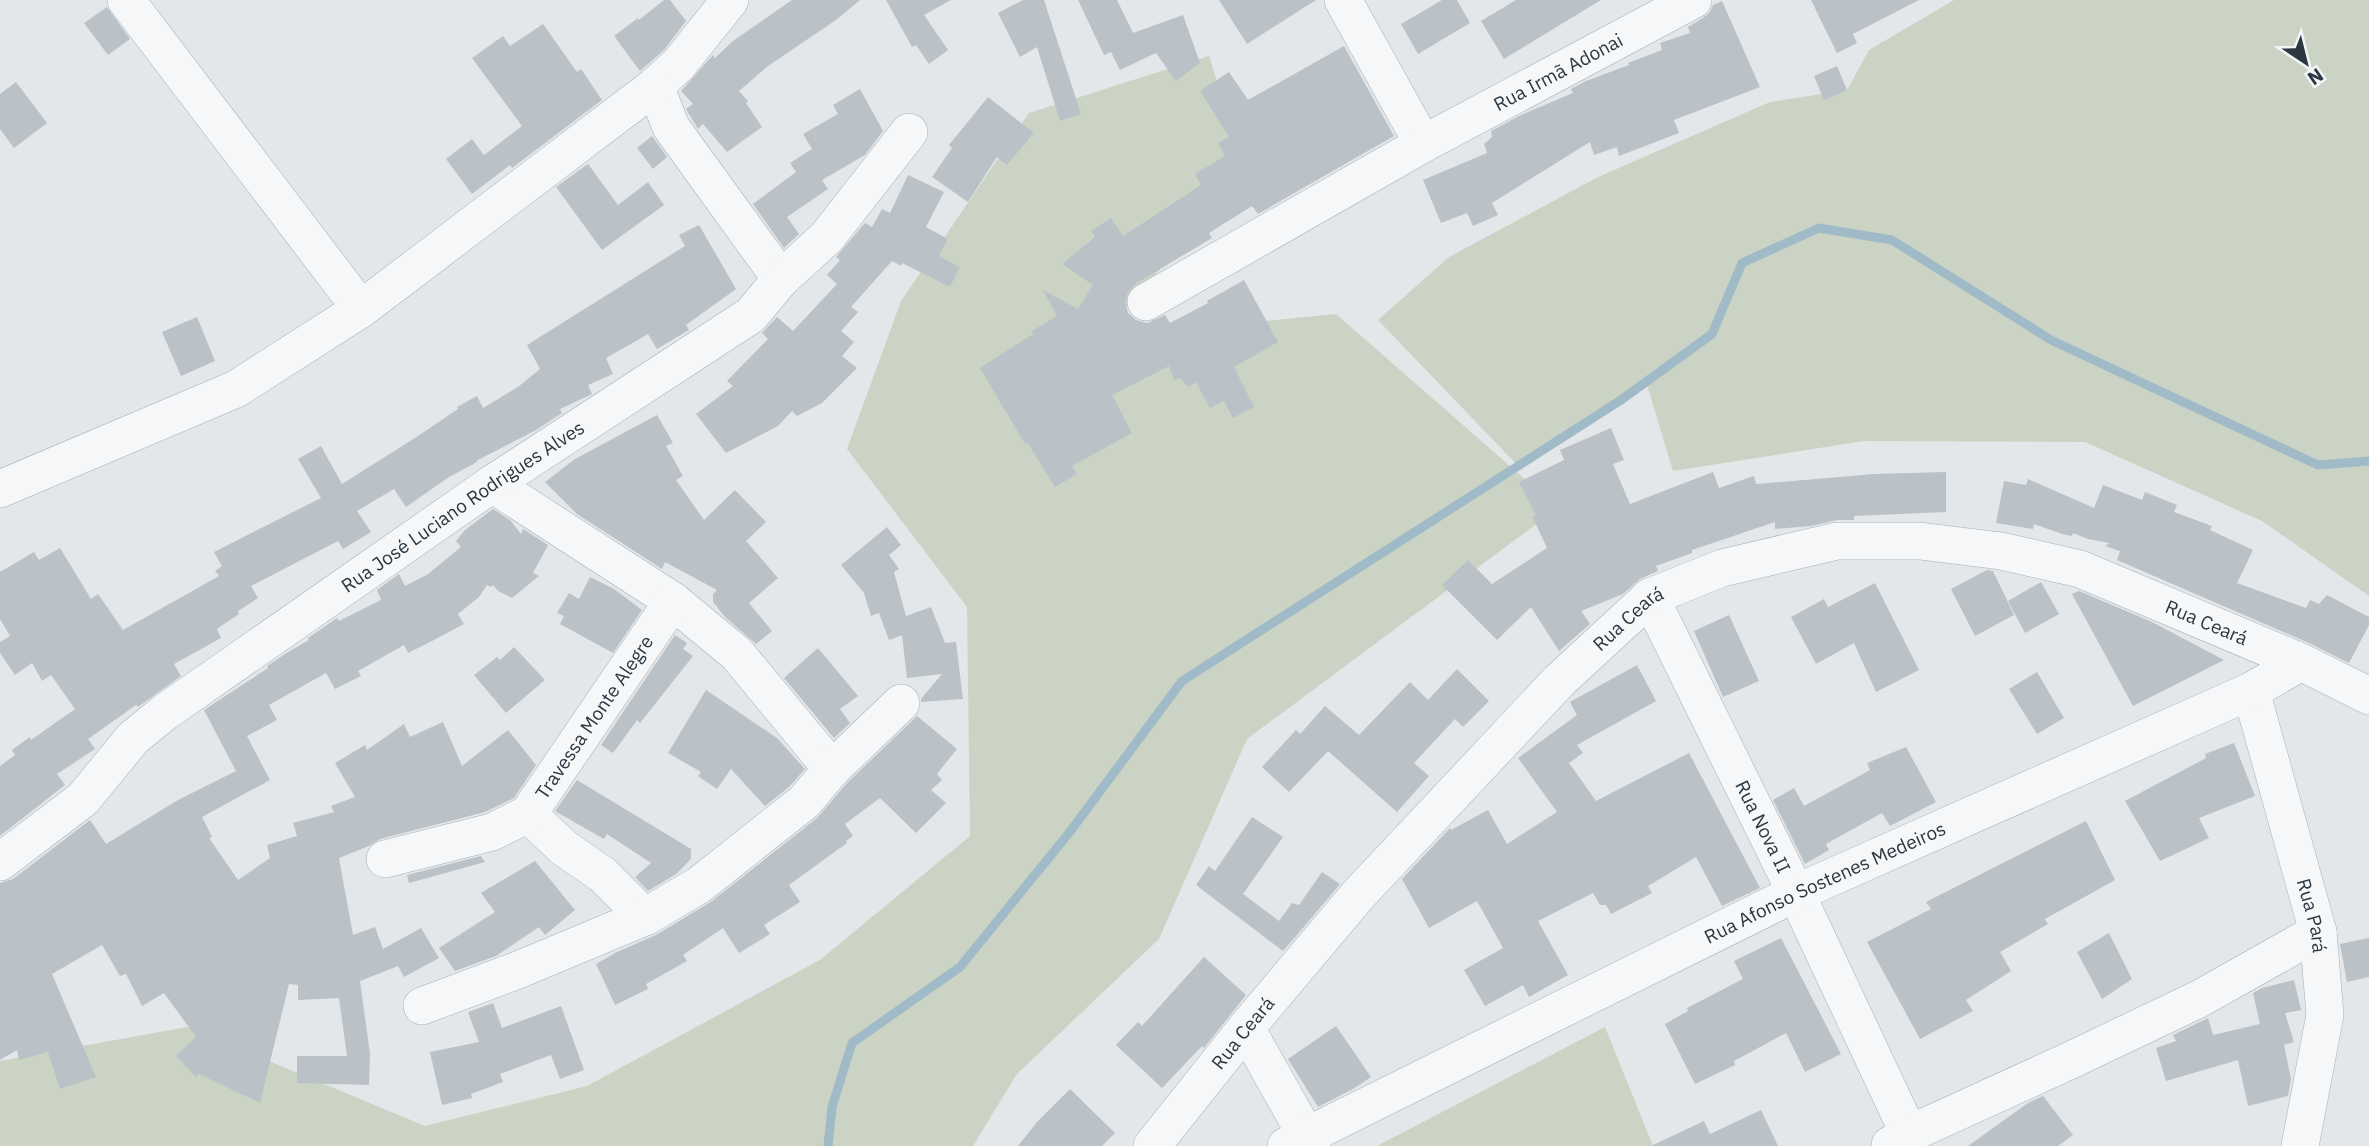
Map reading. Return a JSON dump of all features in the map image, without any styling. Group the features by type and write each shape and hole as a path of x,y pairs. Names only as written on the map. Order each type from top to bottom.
{"street":[{"path":"126,0 361,309"},
{"path":"0,489 236,389 361,309 655,86 680,64 730,0"},
{"path":"1343,0 1423,144"},
{"name":"Rua Irmã Adonai","path":"1146,302 1423,144 1693,0"},
{"path":"655,86 671,127 781,279"},
{"name":"Rua José Luciano Rodrigues Alves","path":"0,862 83,799 134,738 165,712 492,484 751,315 781,279 827,237 909,132"},
{"path":"492,484 673,601 737,654 832,769"},
{"name":"Rua Ceará","path":"1152,1146 1246,1028 1368,884 1559,681 1650,597 1722,568 1837,541 1920,541 2001,551 2080,569 2301,662"},
{"name":"Rua Nova II","path":"1650,597 1796,893 1898,1140"},
{"name":"Travessa Monte Alegre","path":"385,859 492,832 528,814 673,601"},
{"path":"2301,662 2369,696"},
{"name":"Rua Afonso Sostenes Medeiros","path":"1302,1142 1796,893 2251,691 2301,662"},
{"name":"Rua Pará","path":"2251,691 2318,932 2325,1015 2300,1146"},
{"path":"422,1006 518,970 645,917 699,885 804,802 832,769 901,703"},
{"path":"528,814 564,848 603,875 645,917"},
{"path":"1898,1140 2199,999 2318,932"},
{"path":"1246,1028 1302,1142"}],"green space":[{"path":"1954,0 2369,0 2369,596 2262,521 2085,442 1864,441 1673,471 1647,385 1518,466 1378,320 1449,257 1598,177 1770,102 1847,90 1869,50"},
{"path":"1209,56 1246,172 1100,337 1336,314 1558,508 1247,739 1159,939 1017,1074 973,1146 0,1146 0,1061 187,1027 425,1126 587,1086 820,960 970,836 967,607 847,449 901,301 1029,113"},
{"path":"1605,1027 1653,1146 1377,1146"}],"building":[{"path":"664,0 670,0 686,21 664,50 640,71 614,36"},
{"path":"792,0 860,0 836,20 768,66 739,91 748,101 746,103 762,127 727,152 703,124 698,129 686,109 693,104 681,91 713,55 715,58 733,41"},
{"path":"886,0 951,0 924,15 948,50 929,64 916,45 912,47"},
{"path":"1023,0 1044,0 1081,114 1060,121 1037,47 1020,57 998,13"},
{"path":"1078,0 1117,0 1133,33 1183,15 1200,63 1176,81 1156,53 1120,70 1111,52 1104,55"},
{"path":"1219,0 1316,0 1247,44"},
{"path":"1442,0 1457,0 1470,23 1418,54 1401,24"},
{"path":"1516,0 1601,0 1504,59 1481,21"},
{"path":"1811,0 1919,0 1853,34 1857,43 1837,53"},
{"path":"1722,1 1760,87 1674,120 1679,133 1619,156 1617,147 1594,155 1590,142 1492,203 1498,215 1473,226 1467,213 1441,223 1423,180 1487,153 1484,144 1492,137 1491,131 1573,93 1571,89 1586,81 1662,50 1660,43 1690,33 1688,27 1710,12 1713,5"},
{"path":"107,7 130,39 108,55 84,23"},
{"path":"543,24 577,72 581,69 602,100 512,168 510,165 472,194 446,159 472,139 484,155 522,126 472,58 503,36 510,46"},
{"path":"1344,46 1394,136 1258,214 1252,206 1209,233 1212,238 1135,284 1125,301 1128,313 1136,320 1147,323 1165,315 1170,323 1244,280 1278,342 1234,367 1254,407 1233,418 1224,401 1210,408 1196,382 1188,387 1180,378 1174,380 1169,366 1112,395 1132,433 1072,466 1077,474 1055,487 1028,443 1025,444 980,368 1057,316 1043,290 1078,309 1093,285 1062,264 1095,237 1091,231 1111,218 1123,236 1201,185 1195,174 1225,156 1218,143 1229,137 1200,91 1229,72 1248,100"},
{"path":"1837,66 1847,90 1824,100 1814,76"},
{"path":"16,82 47,123 14,148 0,129 0,94"},
{"path":"860,89 883,131 865,155 822,180 828,189 787,217 799,234 784,248 753,204 796,172 790,163 812,149 803,134 838,114 833,105"},
{"path":"988,97 1034,133 1007,165 997,157 968,202 932,177 952,148 949,145"},
{"path":"652,136 667,157 653,169 637,148"},
{"path":"588,164 618,205 648,182 664,205 602,250 556,187"},
{"path":"908,175 944,192 926,227 948,239 939,256 960,267 950,287 902,263 901,266 892,261 851,307 858,312 841,331 854,342 842,356 857,368 822,403 797,416 792,411 778,426 726,453 696,414 733,386 727,381 768,339 762,333 777,317 793,331 837,284 827,275 840,260 836,257 865,223 872,227 882,209 890,213"},
{"path":"699,225 736,289 686,325 689,330 657,349 648,334 606,358 613,374 588,385 592,394 560,409 562,413 536,430 476,461 406,507 394,489 357,511 371,532 343,549 338,541 251,586 258,598 217,629 221,638 174,664 181,676 88,739 95,749 57,774 65,785 0,836 0,766 15,755 12,750 75,709 51,675 42,681 32,663 15,675 0,653 0,642 10,636 0,619 0,572 34,552 39,560 60,548 91,599 98,594 123,630 219,576 215,571 222,566 214,552 321,498 298,459 321,446 342,484 477,396 483,408 518,387 540,369 527,345 685,246 679,235"},
{"path":"197,317 215,361 181,376 162,332"},
{"path":"657,415 673,443 666,446 683,476 676,480 704,520 735,490 766,522 746,541 778,578 749,603 772,631 756,644 725,617 713,602 713,594 717,590 665,562 662,569 577,514 545,482 575,459"},
{"path":"1611,428 1624,460 1613,464 1630,504 1713,472 1719,488 1754,476 1756,484 1874,474 1946,472 1946,512 1854,516 1854,520 1775,529 1775,522 1692,550 1692,553 1656,566 1658,571 1640,579 1623,594 1581,611 1590,624 1559,651 1531,607 1497,640 1442,585 1468,560 1492,584 1547,548 1532,516 1536,515 1519,482 1564,460 1560,450"},
{"path":"2028,479 2094,508 2103,485 2142,500 2145,492 2177,505 2174,512 2212,526 2210,530 2253,550 2237,583 2306,608 2310,600 2319,604 2327,595 2369,617 2369,625 2349,663 2117,560 2120,551 2105,546 2110,543 2073,533 2072,536 2062,534 2034,524 2033,529 1996,523 2004,481 2026,485"},
{"path":"493,509 510,520 521,534 523,529 548,545 533,573 539,576 512,598 498,591 493,585 487,585 479,597 458,614 464,624 408,653 404,645 358,671 361,676 335,689 326,673 269,705 277,720 247,736 270,780 202,817 212,837 209,838 238,880 270,858 267,845 297,836 293,823 334,812 331,806 355,797 335,763 365,745 367,750 404,724 410,737 443,722 462,766 508,730 536,765 514,798 485,812 380,839 339,858 353,935 375,927 383,949 421,928 439,958 404,977 398,966 360,981 370,1054 369,1085 297,1083 297,1056 347,1056 339,998 298,1000 298,985 289,984 260,1103 199,1074 196,1077 176,1056 196,1037 164,993 142,1006 126,974 120,976 102,945 52,974 96,1077 60,1089 48,1052 19,1060 17,1050 0,1060 0,883 13,879 90,820 106,844 178,800 236,771 204,710 309,640 308,638 337,618 339,621 381,600 377,590 399,574 405,586 428,574 461,547 456,541 465,530"},
{"path":"887,527 901,545 889,555 899,569 894,572 906,616 931,607 945,643 956,642 963,699 921,702 942,674 907,678 902,635 889,640 879,613 871,616 864,593 841,565"},
{"path":"1987,570 1993,571 2014,615 1975,636 1951,589"},
{"path":"590,577 614,589 642,610 613,653 560,624 564,616 557,613 569,593 579,599"},
{"path":"2041,582 2059,614 2025,633 2008,601"},
{"path":"1875,583 1919,670 1876,692 1854,643 1816,664 1791,617 1824,599 1828,607"},
{"path":"2079,591 2152,622 2224,660 2133,706 2072,594"},
{"path":"1729,615 1759,681 1723,697 1694,631"},
{"path":"675,635 687,643 683,649 693,656 640,723 637,720 613,753 601,745"},
{"path":"514,647 545,680 506,713 474,675 497,657 500,660"},
{"path":"818,648 858,696 840,709 850,723 834,738 784,678"},
{"path":"1637,665 1656,701 1577,745 1583,753 1569,763 1596,801 1689,753 1760,888 1722,906 1696,857 1648,886 1652,893 1611,914 1606,905 1600,905 1593,893 1538,921 1568,975 1529,997 1523,985 1485,1006 1464,970 1503,948 1477,901 1429,928 1402,879 1450,828 1451,830 1488,810 1507,844 1557,812 1518,758 1577,715 1570,702"},
{"path":"1457,669 1489,701 1463,727 1455,719 1414,763 1429,776 1397,812 1328,751 1289,792 1262,767 1296,730 1300,734 1325,706 1359,735 1410,682 1428,700"},
{"path":"2037,672 2064,718 2037,734 2009,689"},
{"path":"706,690 777,738 805,769 789,787 765,806 731,769 717,789 698,776 701,772 668,753"},
{"path":"917,716 957,749 937,774 942,780 931,790 946,803 916,833 880,798 845,824 853,836 847,843 789,885 800,902 764,925 770,934 739,953 723,928 683,955 687,961 646,984 648,989 615,1005 596,964 656,935 712,901 817,818 847,783"},
{"path":"2234,743 2255,796 2199,818 2209,838 2160,861 2125,801 2206,758 2205,754"},
{"path":"1906,747 1936,802 1890,826 1882,813 1826,844 1829,850 1805,864 1773,800 1794,788 1804,806 1870,770 1867,763"},
{"path":"577,780 691,849 691,859 676,874 648,891 635,877 651,863 607,834 604,839 555,811"},
{"path":"1252,817 1283,837 1243,894 1279,921 1292,903 1299,905 1322,872 1340,884 1283,951 1196,885 1209,866 1215,871"},
{"path":"2086,821 2115,880 2045,919 2048,924 2000,952 2011,971 1966,1000 1973,1011 1920,1039 1867,942 1931,909 1926,902"},
{"path":"481,856 485,862 409,883 407,875"},
{"path":"535,861 575,910 545,935 539,927 496,956 455,971 439,948 495,912 481,893"},
{"path":"2109,933 2132,979 2102,999 2077,952"},
{"path":"1781,938 1841,1054 1805,1072 1786,1033 1734,1061 1735,1065 1695,1084 1665,1024 1688,1011 1687,1008 1743,979 1734,961"},
{"path":"2369,938 2369,977 2347,982 2340,944"},
{"path":"1204,957 1246,995 1204,1048 1202,1046 1162,1088 1116,1045 1138,1022 1142,1026"},
{"path":"2294,980 2301,1010 2285,1013 2294,1042 2284,1045 2291,1079 2288,1096 2248,1106 2238,1060 2166,1081 2156,1048 2176,1041 2173,1035 2208,1018 2213,1035 2260,1024 2253,993"},
{"path":"493,1003 502,1028 561,1006 584,1070 560,1079 551,1055 500,1074 503,1082 471,1094 472,1098 442,1105 430,1052 479,1042 468,1012"},
{"path":"1336,1026 1371,1077 1318,1107 1288,1059"},
{"path":"1070,1089 1115,1133 1102,1146 1018,1146 1037,1122"},
{"path":"2043,1096 2073,1135 2058,1146 1968,1146 2028,1103"},
{"path":"1761,1110 1778,1146 1651,1146 1704,1121 1710,1134"}],"waterway":[{"path":"828,1146 832,1107 852,1043 960,967 1069,833 1182,681 1621,400 1712,334 1742,263 1819,228 1892,240 2051,340 2318,465 2369,461"}]}
